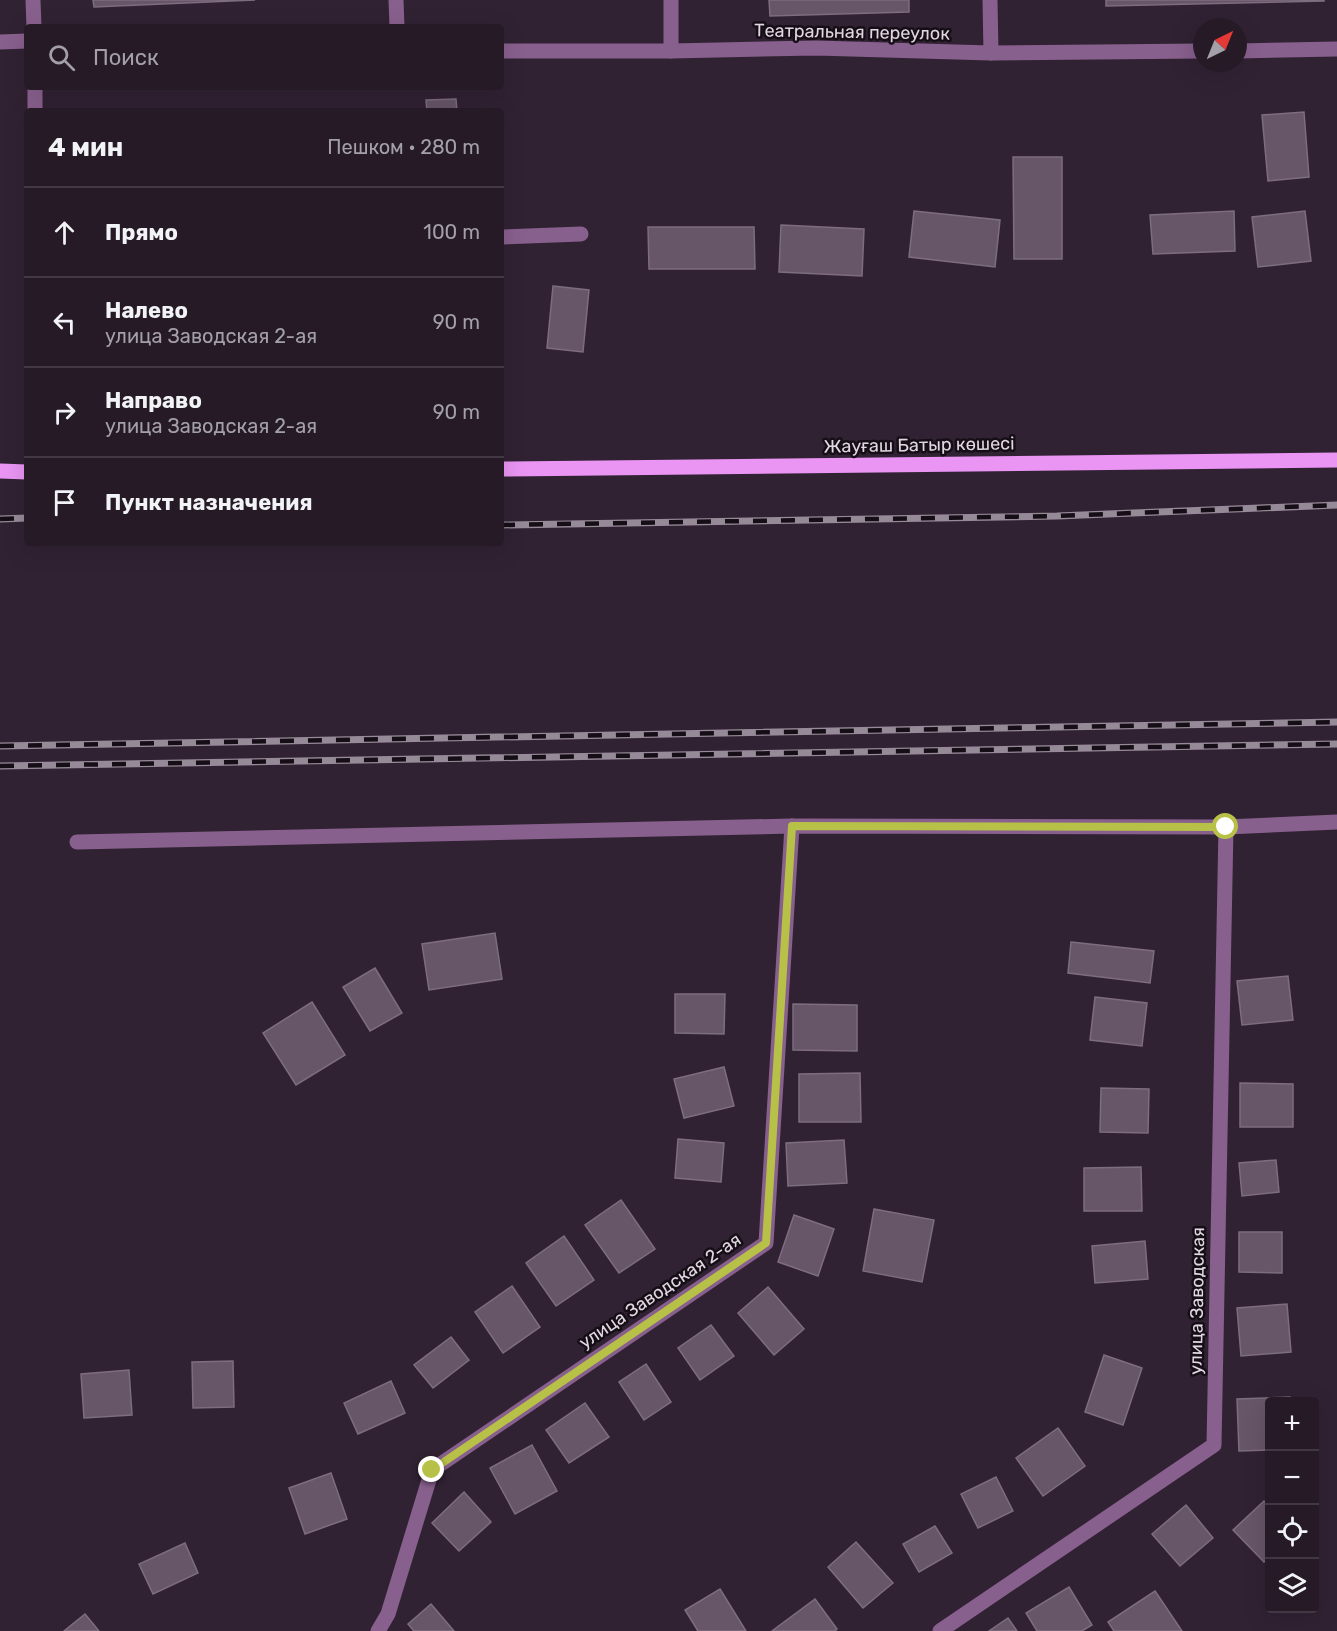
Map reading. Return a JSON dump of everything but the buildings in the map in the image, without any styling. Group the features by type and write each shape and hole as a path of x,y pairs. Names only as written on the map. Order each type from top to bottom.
{"main road":[{"name":"Жауғаш Батыр көшесі","path":"504,469 1337,460"},
{"path":"0,471 24,472"}],"street":[{"path":"33,0 34,24"},
{"path":"396,0 397,24"},
{"path":"671,0 671,51"},
{"path":"990,0 991,53"},
{"path":"0,42 24,40"},
{"name":"Театральная переулок","path":"504,51 816,48 991,53 1193,51"},
{"path":"1247,51 1337,49"},
{"path":"35,90 35,108"},
{"path":"504,237 581,234"},
{"path":"77,842 792,826 1226,827 1337,822"},
{"name":"улица Заводская 2-ая","path":"378,1631 388,1614 432,1470 766,1243 792,826"},
{"name":"улица Заводская","path":"940,1631 1214,1445 1226,827"}],"railway":[{"path":"504,525 1057,516 1337,505"},
{"path":"0,519 24,518"},
{"path":"0,746 1337,722"},
{"path":"0,766 1337,744"}],"route":[{"path":"432,1470 766,1243 792,826 1226,827"}]}
